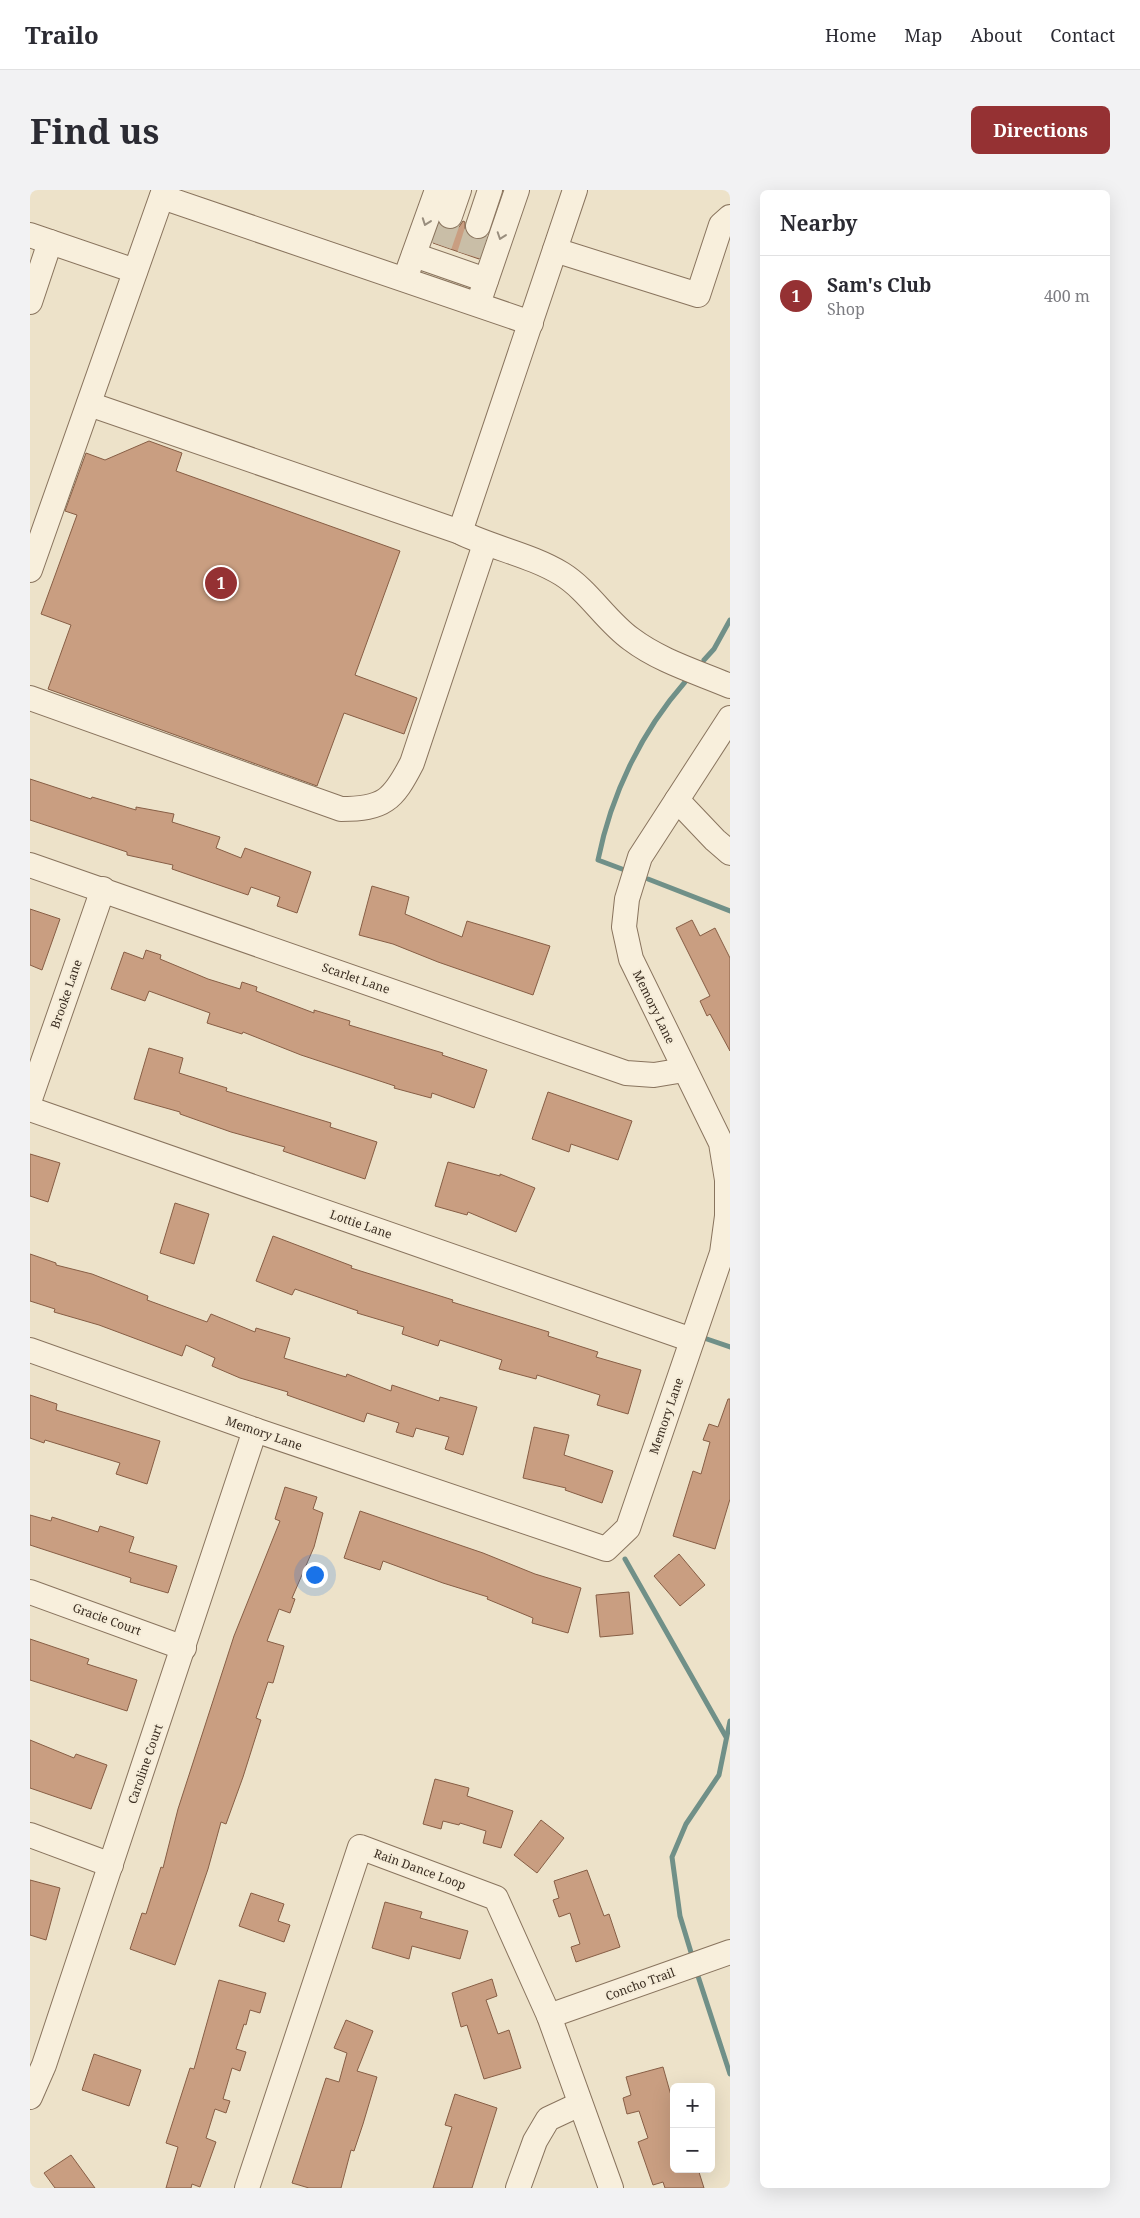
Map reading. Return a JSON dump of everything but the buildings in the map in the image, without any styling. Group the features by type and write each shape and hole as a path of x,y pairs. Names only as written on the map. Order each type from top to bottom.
{"street":[{"path":"405,279 429,254 437,190"},
{"path":"450,216 459,190"},
{"path":"478,226 490,190"},
{"path":"478,304 517,190"},
{"path":"460,532 555,250 567,192"},
{"path":"30,570 163,194 531,322"},
{"path":"555,250 698,295 721,225 730,217"},
{"path":"30,302 40,238 135,271"},
{"path":"429,254 466,263 486,280"},
{"path":"89,404 460,532 484,544 540,563 561,574 582,589 629,638 653,654 730,686"},
{"path":"30,698 341,809 367,809 385,801 400,786 412,763 484,544"},
{"name":"Memory Lane","path":"30,1350 256,1430 606,1549 628,1528 722,1253 727,1216 727,1180 721,1143 631,959 624,927 628,899 640,857 730,718"},
{"path":"677,800 715,840 730,852"},
{"name":"Scarlet Lane","path":"30,865 626,1073 654,1075 684,1070"},
{"name":"Brooke Lane","path":"30,1099 103,889"},
{"name":"Lottie Lane","path":"30,1109 692,1340"},
{"name":"Caroline Court","path":"30,2098 44,2065 256,1430"},
{"name":"Gracie Court","path":"30,1592 184,1648"},
{"path":"30,1835 111,1865"},
{"name":"Rain Dance Loop","path":"247,2188 360,1847 496,1898 550,2016 611,2188"},
{"name":"Concho Trail","path":"550,2016 730,1952"},
{"path":"518,2188 535,2141 548,2119 580,2104"}],"waterway":[{"path":"704,660 714,649 730,620"},
{"path":"622,869 598,860 611,812 630,765 642,743 669,701 685,682"},
{"path":"648,879 730,911"},
{"path":"704,1338 730,1347"},
{"path":"625,1559 726,1737"},
{"path":"693,1959 680,1916 672,1857 686,1824 719,1775 730,1721"},
{"path":"696,1970 730,2074"}],"tunnel":[{"path":"440,245 450,216"},
{"path":"469,255 478,226"}],"place":[{"name":"Sam's Club","path":"221,583"}]}
